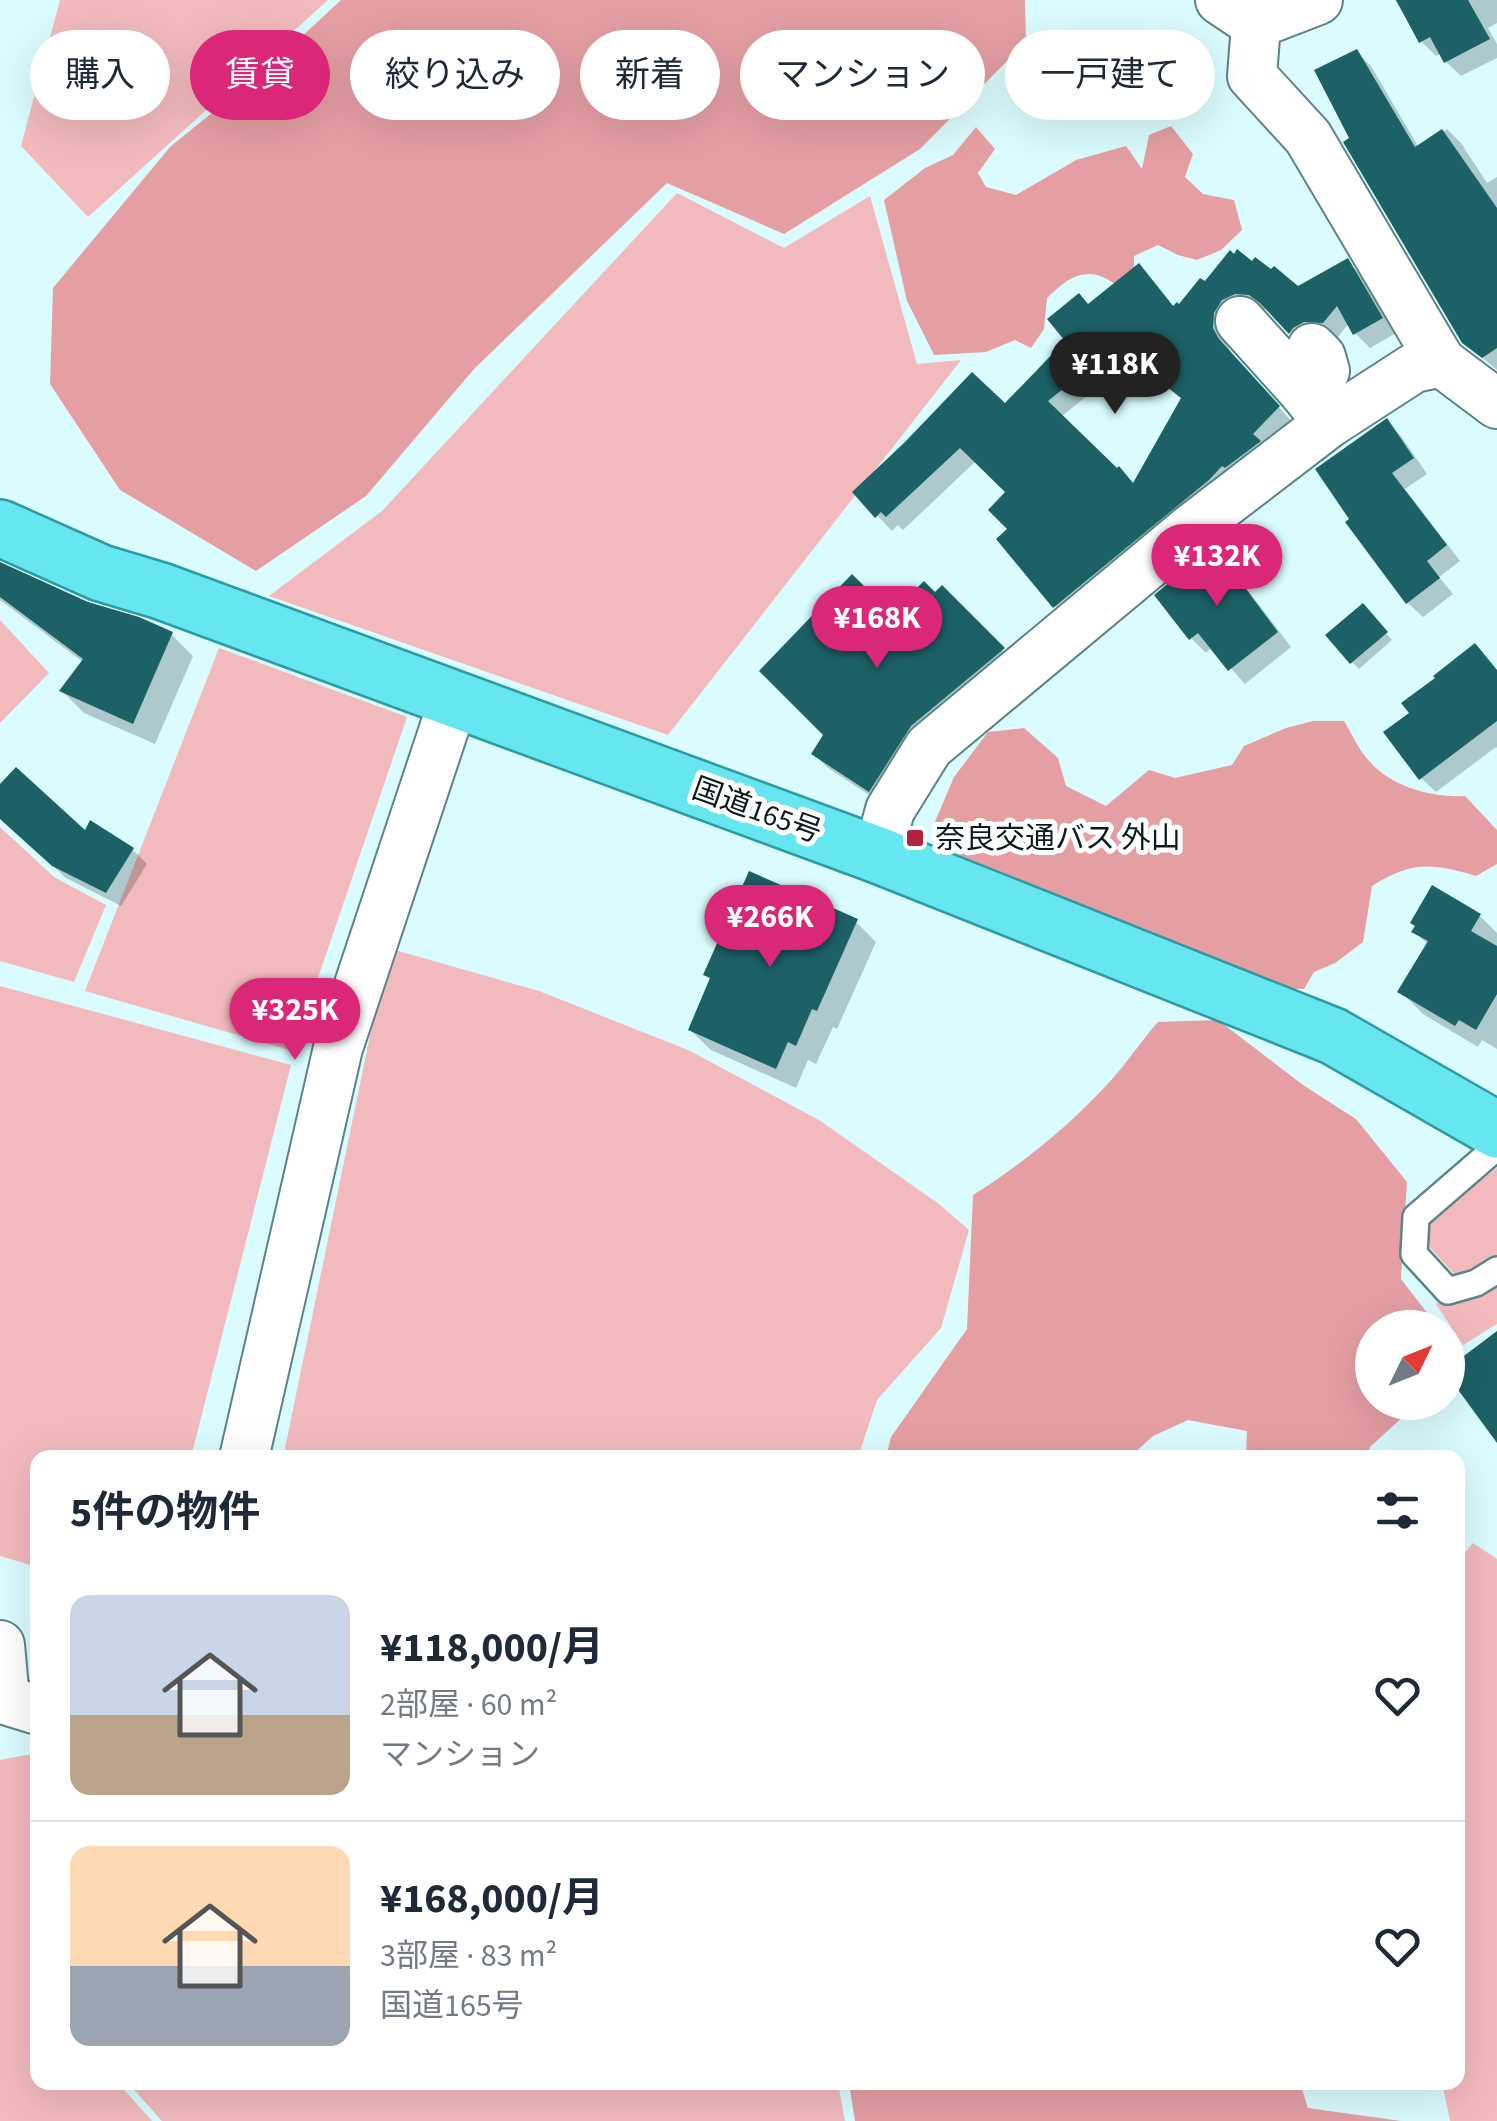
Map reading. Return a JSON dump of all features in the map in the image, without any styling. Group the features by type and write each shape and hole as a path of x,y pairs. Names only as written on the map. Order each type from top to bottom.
{"highway":[{"name":"国道165号","path":"0,528 101,573 160,591 878,855 1333,1036 1497,1130"}],"street":[{"path":"1318,0 1238,12 1252,76 1308,137 1441,362 1497,404"},
{"path":"1240,321 1315,387"},
{"path":"878,855 890,810 929,747 1192,528 1315,387 1441,362"},
{"path":"246,1450 338,1048 454,699"},
{"path":"0,1645 6,1700 30,1708"}],"lane":[{"path":"1497,1147 1416,1217 1414,1254 1448,1291 1476,1283 1497,1270"}],"shaded area":[{"path":"60,0 328,0 295,30 190,30 190,120 195,120 88,217 21,146 30,112 30,120 170,120 170,30 52,30"},
{"path":"341,0 1025,0 1026,30 1005,30 1005,63 985,83 985,30 740,30 740,120 949,120 920,149 784,234 667,183 474,369 366,496 256,571 120,490 50,384 53,288 170,147 203,120 330,120 330,30 309,30"},
{"path":"1171,126 1193,154 1185,177 1203,194 1234,200 1242,230 1221,250 1197,260 1158,245 1134,256 1134,276 1115,284 1087,274 1071,279 1047,298 1044,329 1031,348 1015,340 986,352 934,355 907,301 884,200 925,168 953,155 976,127 995,149 978,173 986,187 1016,195 1076,160 1126,146 1142,169 1149,135"},
{"path":"677,193 784,248 870,196 917,364 961,360 668,735 269,596 382,511"},
{"path":"0,620 49,673 0,723"},
{"path":"219,648 407,717 293,1051 85,991"},
{"path":"1313,721 1344,721 1370,762 1401,784 1427,793 1465,796 1497,830 1497,864 1476,876 1434,867 1411,868 1372,886 1363,942 1335,963 1314,972 1304,989 1255,987 978,870 948,846 934,824 954,777 988,732 1024,728 1058,758 1066,786 1106,806 1149,770 1175,778 1232,765 1244,746"},
{"path":"0,827 54,877 106,905 74,982 0,961"},
{"path":"388,948 539,991 688,1050 819,1120 939,1204 969,1230 941,1328 877,1400 860,1450 285,1450"},
{"path":"0,986 291,1065 193,1450 30,1450 30,1565 0,1556"},
{"path":"1218,1020 1303,1085 1356,1119 1407,1182 1401,1279 1425,1310 1355,1310 1355,1420 1399,1420 1369,1450 1246,1450 1247,1431 1188,1420 1153,1436 1138,1450 888,1450 891,1437 967,1329 973,1195 1065,1126 1113,1078 1158,1022"},
{"path":"1497,1168 1497,1255 1456,1276 1425,1242 1429,1221"},
{"path":"1497,1274 1497,1324 1465,1344 1465,1310 1440,1310 1436,1304"},
{"path":"1473,1543 1497,1559 1497,2121 1450,2121 1443,2090 1465,2090 1465,1553"},
{"path":"30,1754 30,2090 124,2090 152,2121 0,2121 0,1760"},
{"path":"134,2090 839,2090 845,2121 162,2121"},
{"path":"850,2090 1302,2090 1308,2108 1401,2121 855,2121"}],"building":[{"path":"1396,0 1468,0 1490,39 1444,63 1430,37 1419,43"},
{"path":"1357,49 1415,147 1442,129 1497,208 1497,348 1482,358 1462,343 1343,142 1349,138 1314,70"},
{"path":"1237,249 1252,261 1255,257 1271,269 1274,266 1298,286 1348,258 1383,318 1353,335 1337,306 1323,323 1304,322 1289,334 1249,295 1235,294 1222,300 1214,313 1213,328 1219,339 1280,406 1253,434 1261,441 1225,468 1222,466 1053,608 996,539 1007,529 988,510 1005,492 960,448 886,517 881,512 875,518 852,492 972,372 1005,403 1065,341 1047,319 1079,293 1088,304 1139,263 1173,306 1200,278 1205,281 1230,250 1234,254","holes":["1116,346 1181,398 1133,483 1048,401"]},
{"path":"1387,418 1414,458 1392,473 1447,545 1427,561 1440,578 1406,604 1345,522 1349,519 1315,469"},
{"path":"1214,546 1278,632 1228,671 1198,633 1189,640 1154,595"},
{"path":"0,562 88,602 173,632 133,724 59,691 83,659 0,597"},
{"path":"852,574 891,613 924,581 935,592 942,585 1005,648 911,726 869,792 811,754 823,735 759,671"},
{"path":"1363,603 1388,632 1350,664 1325,635"},
{"path":"1475,643 1497,670 1497,721 1419,780 1383,732 1409,713 1401,703"},
{"path":"16,767 85,830 90,820 134,848 106,893 52,866 0,819 0,784"},
{"path":"749,871 858,919 817,1011 812,1009 796,1046 788,1042 776,1069 688,1030 710,978 703,975"},
{"path":"1432,885 1481,914 1471,931 1497,946 1497,994 1476,1030 1459,1020 1455,1026 1397,992 1428,941 1411,932 1415,926 1410,923"},
{"path":"1497,1331 1497,1443 1465,1399 1465,1355"}],"place":[{"name":"奈良交通バス 外山","path":"915,838"}]}
